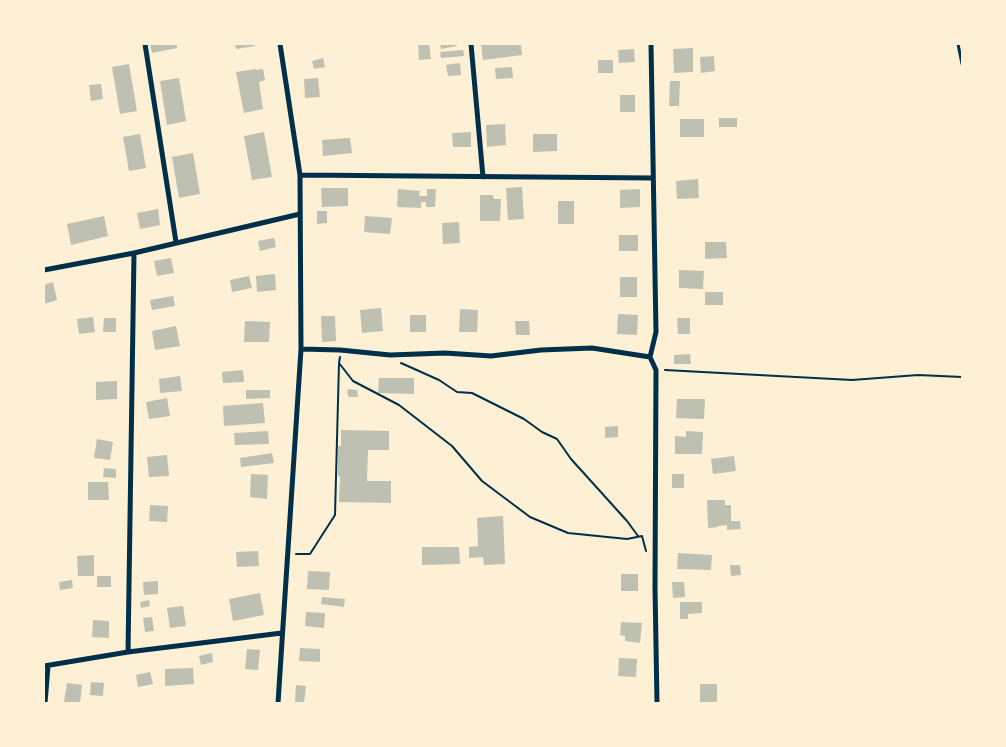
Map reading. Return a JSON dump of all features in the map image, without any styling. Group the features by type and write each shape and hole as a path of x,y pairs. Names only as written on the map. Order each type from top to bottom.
{"street":[{"path":"145,44 176,242"},
{"path":"278,703 301,349 300,175 280,44"},
{"path":"471,44 483,177"},
{"path":"651,44 656,332 650,357 656,370 655,586 657,703"},
{"path":"300,175 653,178"},
{"path":"44,270 134,253 300,214"},
{"path":"128,652 134,253"},
{"path":"301,349 340,350 390,355 445,353 492,356 542,350 592,348 650,357"},
{"path":"45,703 46,666 128,652 282,633"}],"lane":[{"path":"958,44 962,64"}],"path":[{"path":"288,554 310,554 335,515 340,350"},
{"path":"390,355 395,360 439,380 457,392 472,392 524,419 542,432 557,439 571,460 627,521 638,536 642,536 647,554"},
{"path":"339,363 353,381 399,405 452,446 482,481 530,517 568,533 627,539 638,536"},
{"path":"656,370 852,380 918,375 962,377"}],"building":[{"path":"150,44 177,44 177,48 152,53"},
{"path":"235,44 254,44 255,46 236,49"},
{"path":"418,44 429,44 431,59 419,60"},
{"path":"440,44 456,44 457,46 441,49"},
{"path":"481,44 521,44 522,55 483,60"},
{"path":"693,48 693,72 674,73 673,49"},
{"path":"634,49 635,62 619,63 618,50"},
{"path":"463,50 464,56 441,58 440,52"},
{"path":"714,56 715,71 701,73 700,57"},
{"path":"323,58 325,67 314,69 312,61"},
{"path":"598,60 613,60 613,73 598,73"},
{"path":"460,63 461,75 448,76 446,65"},
{"path":"129,64 137,111 120,114 112,67"},
{"path":"512,67 513,78 496,79 495,68"},
{"path":"263,69 265,80 259,82 263,109 244,113 236,72"},
{"path":"179,78 186,121 167,125 160,81"},
{"path":"318,78 320,97 305,98 304,79"},
{"path":"670,81 680,81 679,106 669,106"},
{"path":"101,84 103,99 91,101 89,85"},
{"path":"620,95 635,95 635,112 620,112"},
{"path":"719,118 737,118 737,127 719,127"},
{"path":"680,119 704,119 704,137 680,137"},
{"path":"505,124 506,145 487,147 486,125"},
{"path":"264,132 272,177 252,180 244,136"},
{"path":"471,132 471,147 453,147 452,133"},
{"path":"140,134 146,168 129,171 123,137"},
{"path":"533,134 557,134 557,151 533,152"},
{"path":"350,138 352,153 323,156 322,140"},
{"path":"193,153 200,194 179,198 172,157"},
{"path":"698,179 699,198 677,199 676,181"},
{"path":"522,187 524,219 508,220 506,188"},
{"path":"321,188 348,188 348,206 322,207"},
{"path":"398,189 420,191 419,196 427,196 427,189 436,189 435,207 426,207 426,202 421,202 421,208 397,207"},
{"path":"640,189 640,207 620,208 620,190"},
{"path":"480,195 493,195 494,199 501,199 500,221 480,221"},
{"path":"558,201 574,201 574,224 558,224"},
{"path":"158,209 160,225 140,229 137,213"},
{"path":"317,211 327,211 327,223 317,224"},
{"path":"104,216 108,236 71,245 67,224"},
{"path":"365,216 392,218 390,234 364,232"},
{"path":"459,222 460,243 443,244 442,223"},
{"path":"619,235 638,235 638,251 619,251"},
{"path":"274,238 276,247 260,251 258,241"},
{"path":"705,242 726,242 727,258 705,259"},
{"path":"171,258 174,273 157,276 154,261"},
{"path":"679,270 704,271 703,289 679,288"},
{"path":"275,274 276,290 257,292 256,276"},
{"path":"249,276 252,288 232,292 230,280"},
{"path":"620,277 637,277 637,297 620,297"},
{"path":"53,282 57,300 44,304 44,285"},
{"path":"705,292 723,292 723,305 705,305"},
{"path":"173,296 175,306 152,310 150,300"},
{"path":"381,308 383,331 362,333 360,310"},
{"path":"460,309 478,310 477,332 459,332"},
{"path":"618,314 638,315 637,335 617,334"},
{"path":"410,315 426,315 426,332 410,332"},
{"path":"321,316 335,316 336,341 322,342"},
{"path":"93,317 95,332 79,334 77,319"},
{"path":"104,318 116,318 116,332 103,332"},
{"path":"677,318 690,318 690,334 678,334"},
{"path":"245,321 270,322 269,342 244,342"},
{"path":"515,321 529,321 530,335 516,335"},
{"path":"176,326 180,346 155,350 152,331"},
{"path":"690,354 691,364 674,364 674,355"},
{"path":"243,370 244,382 223,383 222,372"},
{"path":"180,376 182,391 160,393 159,379"},
{"path":"379,378 414,378 414,394 378,393"},
{"path":"117,381 117,399 96,400 96,382"},
{"path":"348,389 357,390 358,397 349,397"},
{"path":"246,390 270,390 270,398 246,399"},
{"path":"167,398 170,416 149,419 146,402"},
{"path":"677,399 705,399 704,419 676,418"},
{"path":"263,403 265,423 224,426 223,406"},
{"path":"618,426 618,437 605,438 605,427"},
{"path":"341,430 389,431 389,450 368,450 367,481 391,481 391,503 339,502 338,446 341,446"},
{"path":"268,431 269,444 235,445 234,433"},
{"path":"686,431 703,432 702,454 675,454 675,436 686,437"},
{"path":"97,439 113,442 110,460 94,458"},
{"path":"272,453 274,463 241,467 240,458"},
{"path":"167,455 169,476 149,477 147,457"},
{"path":"734,456 736,471 713,474 711,459"},
{"path":"104,468 116,469 116,478 103,477"},
{"path":"251,474 268,475 267,499 250,497"},
{"path":"672,474 684,474 684,488 672,488"},
{"path":"88,482 108,482 109,500 88,500"},
{"path":"707,500 725,500 725,505 731,505 731,521 740,521 741,529 727,530 727,525 708,528"},
{"path":"150,505 168,506 167,522 149,521"},
{"path":"503,516 505,564 484,565 483,557 469,558 469,547 478,546 477,518"},
{"path":"422,547 459,547 460,564 422,565"},
{"path":"258,551 259,566 237,567 236,552"},
{"path":"678,553 712,555 711,570 677,569"},
{"path":"94,555 94,576 78,576 77,556"},
{"path":"730,565 740,565 741,575 731,576"},
{"path":"308,571 330,572 329,590 307,589"},
{"path":"621,574 638,574 638,591 621,591"},
{"path":"97,576 111,576 111,587 97,587"},
{"path":"72,580 73,588 60,590 59,582"},
{"path":"158,581 158,594 144,595 143,582"},
{"path":"672,582 684,582 685,597 673,598"},
{"path":"260,593 264,615 233,621 229,599"},
{"path":"322,597 345,599 344,607 321,604"},
{"path":"149,600 150,606 141,608 140,602"},
{"path":"680,602 702,602 702,613 688,614 688,619 680,619"},
{"path":"183,606 186,626 170,628 167,608"},
{"path":"306,612 325,613 324,628 305,626"},
{"path":"152,617 154,631 145,632 143,618"},
{"path":"93,620 109,621 109,638 92,637"},
{"path":"621,622 642,623 640,643 625,641 625,636 620,635"},
{"path":"300,648 320,649 320,662 299,661"},
{"path":"247,649 260,650 258,670 245,669"},
{"path":"212,653 213,662 201,665 199,656"},
{"path":"619,658 637,659 636,677 618,676"},
{"path":"193,668 194,684 165,686 165,669"},
{"path":"150,672 153,684 138,687 136,675"},
{"path":"91,682 104,683 103,696 90,695"},
{"path":"67,683 82,685 80,703 64,702"},
{"path":"700,684 717,684 717,703 700,703"},
{"path":"296,685 306,686 304,703 295,702"}]}
